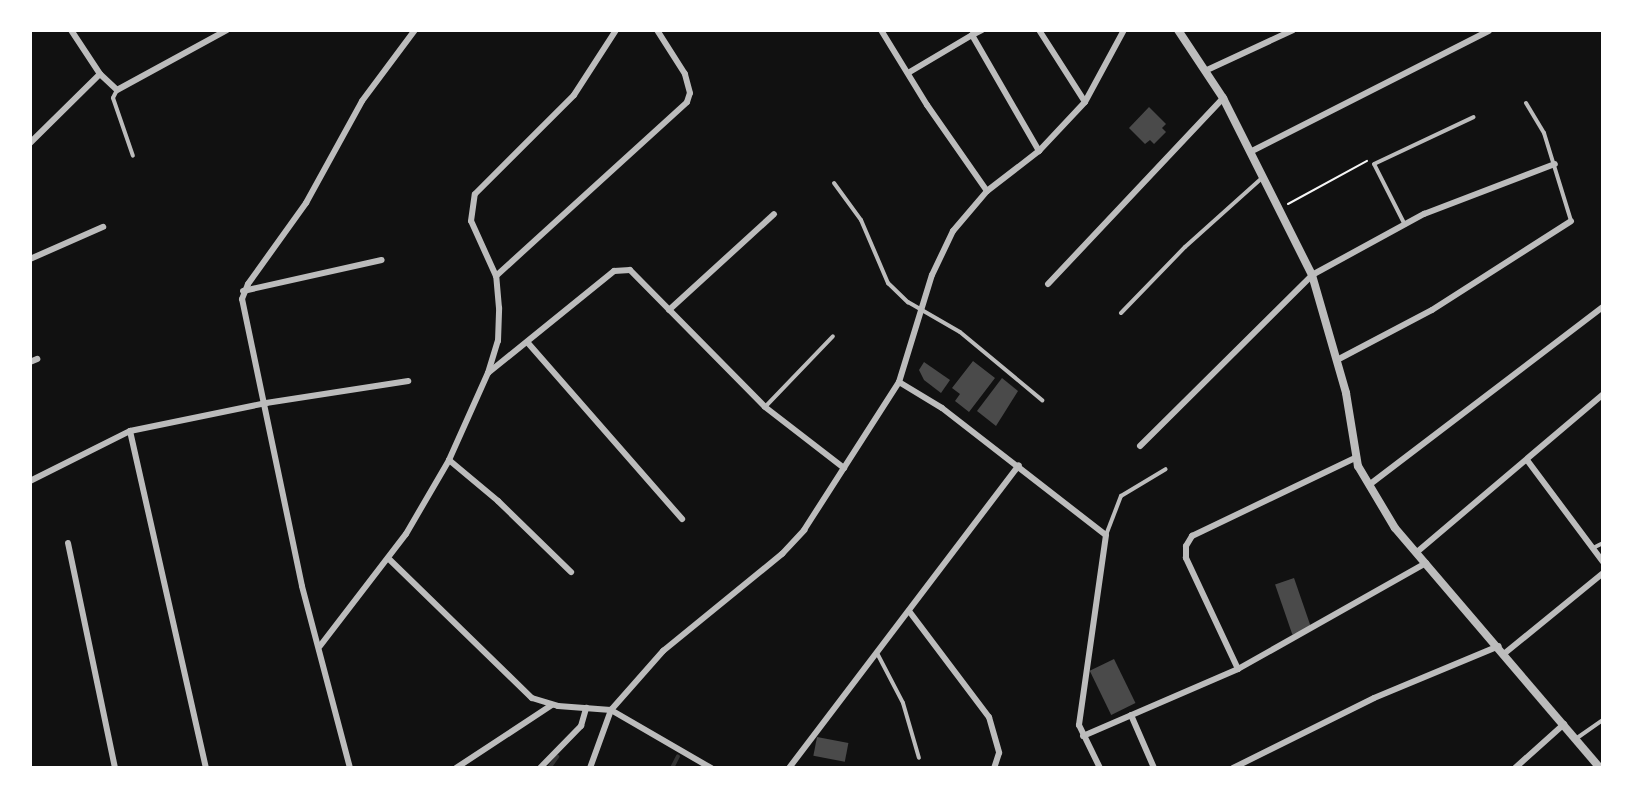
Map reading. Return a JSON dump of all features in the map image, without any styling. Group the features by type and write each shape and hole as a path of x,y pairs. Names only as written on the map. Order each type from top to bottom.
{"street":[{"path":"71,30 100,74 117,90 227,30"},
{"path":"350,768 320,646 302,586 243,291 306,202 362,101 415,30"},
{"path":"320,646 390,560 449,460 488,373 498,341 496,276 471,221 475,194 574,94 616,30"},
{"path":"496,276 679,113 690,93 685,74 657,30"},
{"path":"881,30 987,191"},
{"path":"908,73 982,30"},
{"path":"1039,30 1085,102"},
{"path":"590,768 611,710 663,651 702,616 782,554 804,530 899,382 924,309 932,275 953,231 987,191 1040,151 1085,102 1124,30"},
{"path":"1178,30 1207,70 1223,98 1312,275 1337,360 1357,457 1369,485 1395,528 1502,650 1600,768"},
{"path":"1207,70 1293,30"},
{"path":"1250,152 1489,31"},
{"path":"972,36 1040,151"},
{"path":"30,143 100,74"},
{"path":"1048,284 1223,98"},
{"path":"1140,446 1312,275 1405,225 1555,164"},
{"path":"669,310 774,214"},
{"path":"1337,360 1432,310 1571,221"},
{"path":"30,259 102,227"},
{"path":"243,291 382,260"},
{"path":"488,373 528,343 614,271 622,269 639,276 669,310 765,407 844,468"},
{"path":"1369,485 1603,307"},
{"path":"528,343 682,519"},
{"path":"30,362 38,359"},
{"path":"30,481 130,431 266,403 408,381"},
{"path":"899,382 942,408 1019,465 1106,536 1087,656 1079,725 1100,768"},
{"path":"1417,552 1603,394"},
{"path":"130,431 206,768"},
{"path":"1238,669 1186,558 1186,546 1192,536 1357,457"},
{"path":"449,460 498,501 571,572"},
{"path":"1527,460 1595,547 1603,562"},
{"path":"789,768 1019,465"},
{"path":"68,543 115,768"},
{"path":"390,560 532,698 552,705 611,710 711,768"},
{"path":"1083,736 1238,669 1426,563"},
{"path":"1233,768 1374,698 1502,650 1603,573"},
{"path":"909,611 989,717 999,753 994,768"},
{"path":"456,768 552,705"},
{"path":"540,768 581,726 586,708"},
{"path":"1131,715 1154,768"},
{"path":"1515,768 1564,723"}],"lane":[{"path":"117,90 113,98 133,156"},
{"path":"1526,103 1544,133 1571,221"},
{"path":"1405,225 1374,164 1474,117"},
{"path":"1121,314 1185,247 1263,177"},
{"path":"834,183 861,220 888,283 908,302 924,309 960,332 1042,400"},
{"path":"765,407 833,336"},
{"path":"1106,536 1121,496 1166,469"},
{"path":"1595,547 1603,543"},
{"path":"877,653 903,703 919,758"},
{"path":"1577,738 1603,720"}],"path":[{"path":"1280,208 1372,159 1374,164"}],"building":[{"path":"1149,107 1166,124 1162,128 1166,132 1154,144 1150,140 1145,144 1129,128"},
{"path":"973,361 995,378 969,412 955,401 960,394 952,388"},
{"path":"924,362 950,380 941,393 924,380 919,370"},
{"path":"1002,378 1018,391 996,426 977,411"},
{"path":"1294,578 1311,628 1292,635 1275,585"},
{"path":"1114,659 1135,703 1111,715 1090,671"},
{"path":"817,737 848,743 845,762 813,756"}],"waterway":[{"path":"672,768 678,756"},
{"path":"549,768 557,757"}]}
